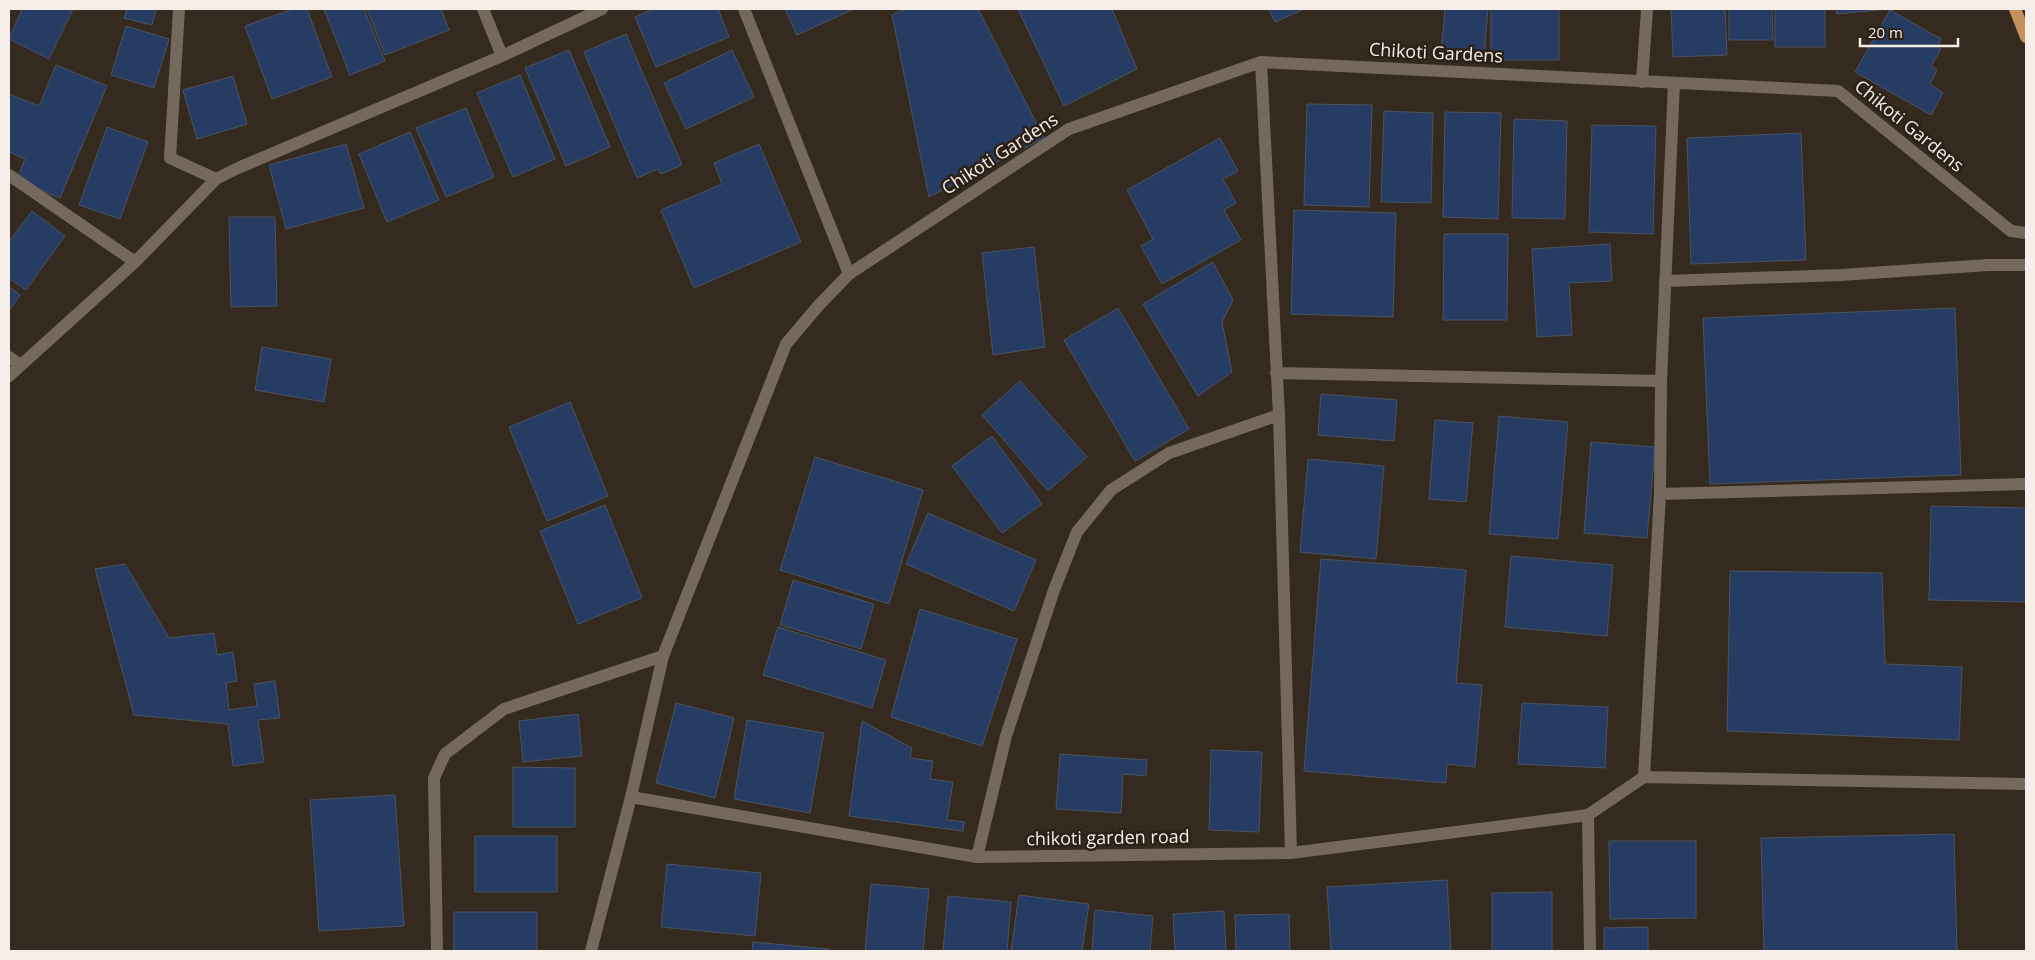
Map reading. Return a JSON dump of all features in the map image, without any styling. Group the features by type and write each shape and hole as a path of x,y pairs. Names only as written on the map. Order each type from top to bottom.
{"main road":[{"path":"2015,9 2026,37"}],"street":[{"path":"180,9 170,158 216,179"},
{"path":"483,9 502,56"},
{"path":"9,376 134,262 216,179 502,56 602,9"},
{"path":"744,9 849,274"},
{"path":"1642,82 1646,9"},
{"path":"1262,62 1279,415 1291,853"},
{"name":"Chikoti Gardens","path":"591,951 631,797 663,656 786,344 819,305 849,274 1069,129 1262,62 1838,91 2011,231 2026,233"},
{"path":"1644,777 1660,494 1661,381 1674,83"},
{"path":"9,175 134,262"},
{"path":"1665,281 1841,275 2026,265"},
{"path":"9,356 21,365"},
{"path":"1276,373 1661,381"},
{"path":"977,857 1006,736 1054,590 1077,532 1111,490 1169,453 1279,415"},
{"path":"1660,494 2026,484"},
{"path":"437,951 434,778 445,754 504,709 663,656"},
{"path":"1590,951 1588,815 1644,777 2026,784"},
{"name":"chikoti garden road","path":"631,797 977,857 1291,853 1588,815"}],"building":[{"path":"22,9 73,9 49,59 9,39"},
{"path":"127,9 156,9 152,25 124,18"},
{"path":"293,9 307,9 332,77 272,99 245,26"},
{"path":"324,9 364,9 385,61 350,75"},
{"path":"367,9 441,9 449,30 385,55"},
{"path":"654,9 718,9 729,37 656,67 635,17"},
{"path":"785,9 854,9 797,35"},
{"path":"905,9 978,9 1044,138 929,197 892,15"},
{"path":"1018,9 1112,9 1137,69 1064,106"},
{"path":"1269,9 1304,9 1275,22"},
{"path":"1445,9 1488,9 1484,56 1441,52"},
{"path":"1491,9 1559,9 1559,60 1491,60"},
{"path":"1671,9 1725,9 1727,55 1673,57"},
{"path":"1729,9 1772,9 1773,40 1729,40"},
{"path":"1775,9 1825,9 1825,47 1775,47"},
{"path":"1836,9 1888,9 1837,14"},
{"path":"1890,10 1941,39 1937,47 1941,49 1931,66 1937,70 1930,84 1943,93 1931,115 1855,72"},
{"path":"126,26 169,39 154,88 111,75"},
{"path":"626,34 682,165 661,174 658,169 637,178 584,52"},
{"path":"569,50 610,147 566,166 525,68"},
{"path":"732,50 754,97 686,129 664,83"},
{"path":"56,65 107,86 60,198 17,180 25,159 9,152 9,94 39,106"},
{"path":"520,75 555,159 513,177 477,93"},
{"path":"233,76 247,124 197,139 183,90"},
{"path":"1307,104 1372,105 1369,207 1304,205"},
{"path":"466,108 494,177 446,197 416,128"},
{"path":"1384,111 1433,113 1431,203 1381,202"},
{"path":"1445,112 1501,113 1498,219 1443,217"},
{"path":"1514,119 1567,121 1565,219 1512,218"},
{"path":"1592,125 1656,126 1653,234 1589,232"},
{"path":"107,127 148,142 120,219 79,205"},
{"path":"410,132 439,200 387,222 359,154"},
{"path":"1801,133 1806,260 1691,264 1687,138"},
{"path":"1220,138 1238,171 1223,179 1236,203 1224,210 1241,240 1162,284 1141,246 1153,239 1127,190"},
{"path":"346,144 364,208 286,229 269,165"},
{"path":"759,144 801,242 694,288 661,210 722,184 714,163"},
{"path":"1294,210 1396,213 1393,317 1291,314"},
{"path":"32,211 65,236 26,290 9,278 9,242"},
{"path":"229,217 275,217 277,306 231,307"},
{"path":"1444,234 1508,234 1507,320 1443,320"},
{"path":"1610,244 1612,281 1569,283 1572,335 1537,337 1532,249"},
{"path":"1034,247 1045,347 993,355 982,253"},
{"path":"1213,262 1233,300 1222,322 1232,372 1198,396 1143,304"},
{"path":"9,287 20,295 9,311"},
{"path":"1118,308 1189,429 1135,461 1064,340"},
{"path":"1955,308 1961,475 1710,484 1703,318"},
{"path":"262,347 331,359 324,402 255,390"},
{"path":"1020,381 1087,457 1048,491 982,415"},
{"path":"1321,394 1397,400 1394,441 1318,435"},
{"path":"570,402 608,496 547,521 509,427"},
{"path":"1499,416 1568,422 1558,539 1489,534"},
{"path":"1435,420 1473,423 1466,502 1429,499"},
{"path":"992,436 1042,504 1002,533 952,466"},
{"path":"1591,442 1655,447 1647,538 1584,533"},
{"path":"815,457 923,490 889,604 780,570"},
{"path":"1308,459 1384,466 1376,559 1300,552"},
{"path":"605,505 642,598 578,624 540,531"},
{"path":"1931,506 2026,508 2026,602 1929,600"},
{"path":"928,513 1036,560 1014,611 906,564"},
{"path":"1511,556 1613,565 1607,636 1505,627"},
{"path":"1321,559 1466,570 1456,683 1482,685 1475,767 1447,764 1446,783 1304,771"},
{"path":"125,564 169,638 214,633 217,655 233,652 237,681 226,683 229,710 257,706 254,684 275,681 280,718 258,720 264,762 233,766 228,724 134,715 95,569"},
{"path":"1730,571 1882,573 1885,664 1962,667 1959,740 1727,731"},
{"path":"793,580 874,604 861,649 780,625"},
{"path":"920,609 1017,639 982,746 891,717"},
{"path":"778,627 886,660 872,708 763,675"},
{"path":"676,703 734,718 715,798 656,783"},
{"path":"1522,703 1608,707 1605,768 1518,764"},
{"path":"578,714 582,756 523,762 519,721"},
{"path":"747,720 824,733 810,813 734,799"},
{"path":"862,721 912,748 910,758 933,761 930,779 953,782 947,820 964,822 963,831 849,816"},
{"path":"1211,750 1262,752 1259,832 1209,830"},
{"path":"1060,754 1147,760 1146,776 1123,774 1121,813 1056,809"},
{"path":"513,767 575,768 575,827 513,827"},
{"path":"395,795 404,926 319,931 310,800"},
{"path":"1954,834 1957,951 1764,951 1761,838"},
{"path":"475,836 557,836 557,892 475,892"},
{"path":"1609,841 1696,841 1696,918 1610,919"},
{"path":"667,864 761,873 755,936 661,927"},
{"path":"1447,880 1451,951 1331,951 1327,887"},
{"path":"871,884 929,889 923,951 865,951"},
{"path":"1552,892 1552,951 1492,951 1492,893"},
{"path":"1019,895 1089,904 1082,951 1011,951"},
{"path":"948,896 1011,902 1007,951 943,951"},
{"path":"1095,910 1153,916 1150,951 1092,951"},
{"path":"1224,911 1226,951 1175,951 1173,914"},
{"path":"454,912 537,912 537,951 454,951"},
{"path":"1289,914 1290,951 1236,951 1235,915"},
{"path":"1648,927 1648,951 1604,951 1604,928"},
{"path":"753,942 829,949 829,951 752,951"}]}
